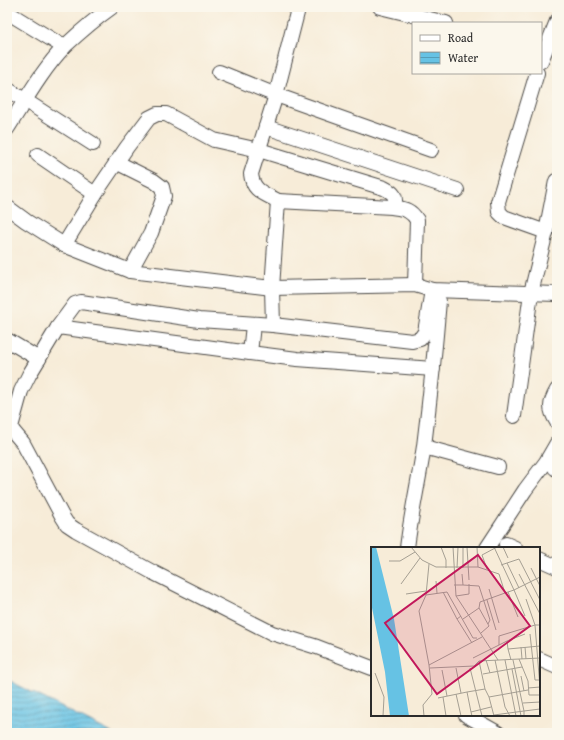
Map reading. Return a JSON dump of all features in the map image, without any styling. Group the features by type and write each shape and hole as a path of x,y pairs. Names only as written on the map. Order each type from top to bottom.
{"street":[{"path":"380,7 442,22"},
{"path":"7,129 37,81 64,47 107,8"},
{"path":"298,8 276,96 251,174 252,182 255,189 278,201 394,207 412,212 417,220 415,285"},
{"path":"7,12 64,47"},
{"path":"542,58 557,21"},
{"path":"219,72 276,96 431,150"},
{"path":"537,74 498,202 499,212 504,217 546,232"},
{"path":"7,89 93,144"},
{"path":"64,245 116,162 149,118 157,114 166,114 214,140 259,150 384,188 391,191 395,196 396,201 394,207"},
{"path":"266,127 457,190"},
{"path":"38,155 95,194"},
{"path":"116,162 154,181 162,188 164,196 151,233 130,271"},
{"path":"514,416 531,293 546,232 556,179"},
{"path":"273,325 272,288 278,201"},
{"path":"7,207 64,245 130,271 272,288 415,285 436,290 557,294"},
{"path":"371,668 317,647 272,633 154,573 76,530 68,524 62,516 23,442 9,425 21,391 58,327 75,304 81,302 199,320 253,325 273,325 412,341 420,339 425,332 436,290"},
{"path":"407,547 424,446 433,369 436,290"},
{"path":"250,353 253,325"},
{"path":"58,327 297,359 433,369"},
{"path":"7,340 39,360"},
{"path":"555,396 550,406 551,412 557,422"},
{"path":"488,547 525,490 546,462 557,443"},
{"path":"424,446 498,467"},
{"path":"540,559 557,567"},
{"path":"540,659 557,667"},
{"path":"468,716 498,733"}],"water":[{"path":"7,679 12,682 112,733 7,733"}]}
